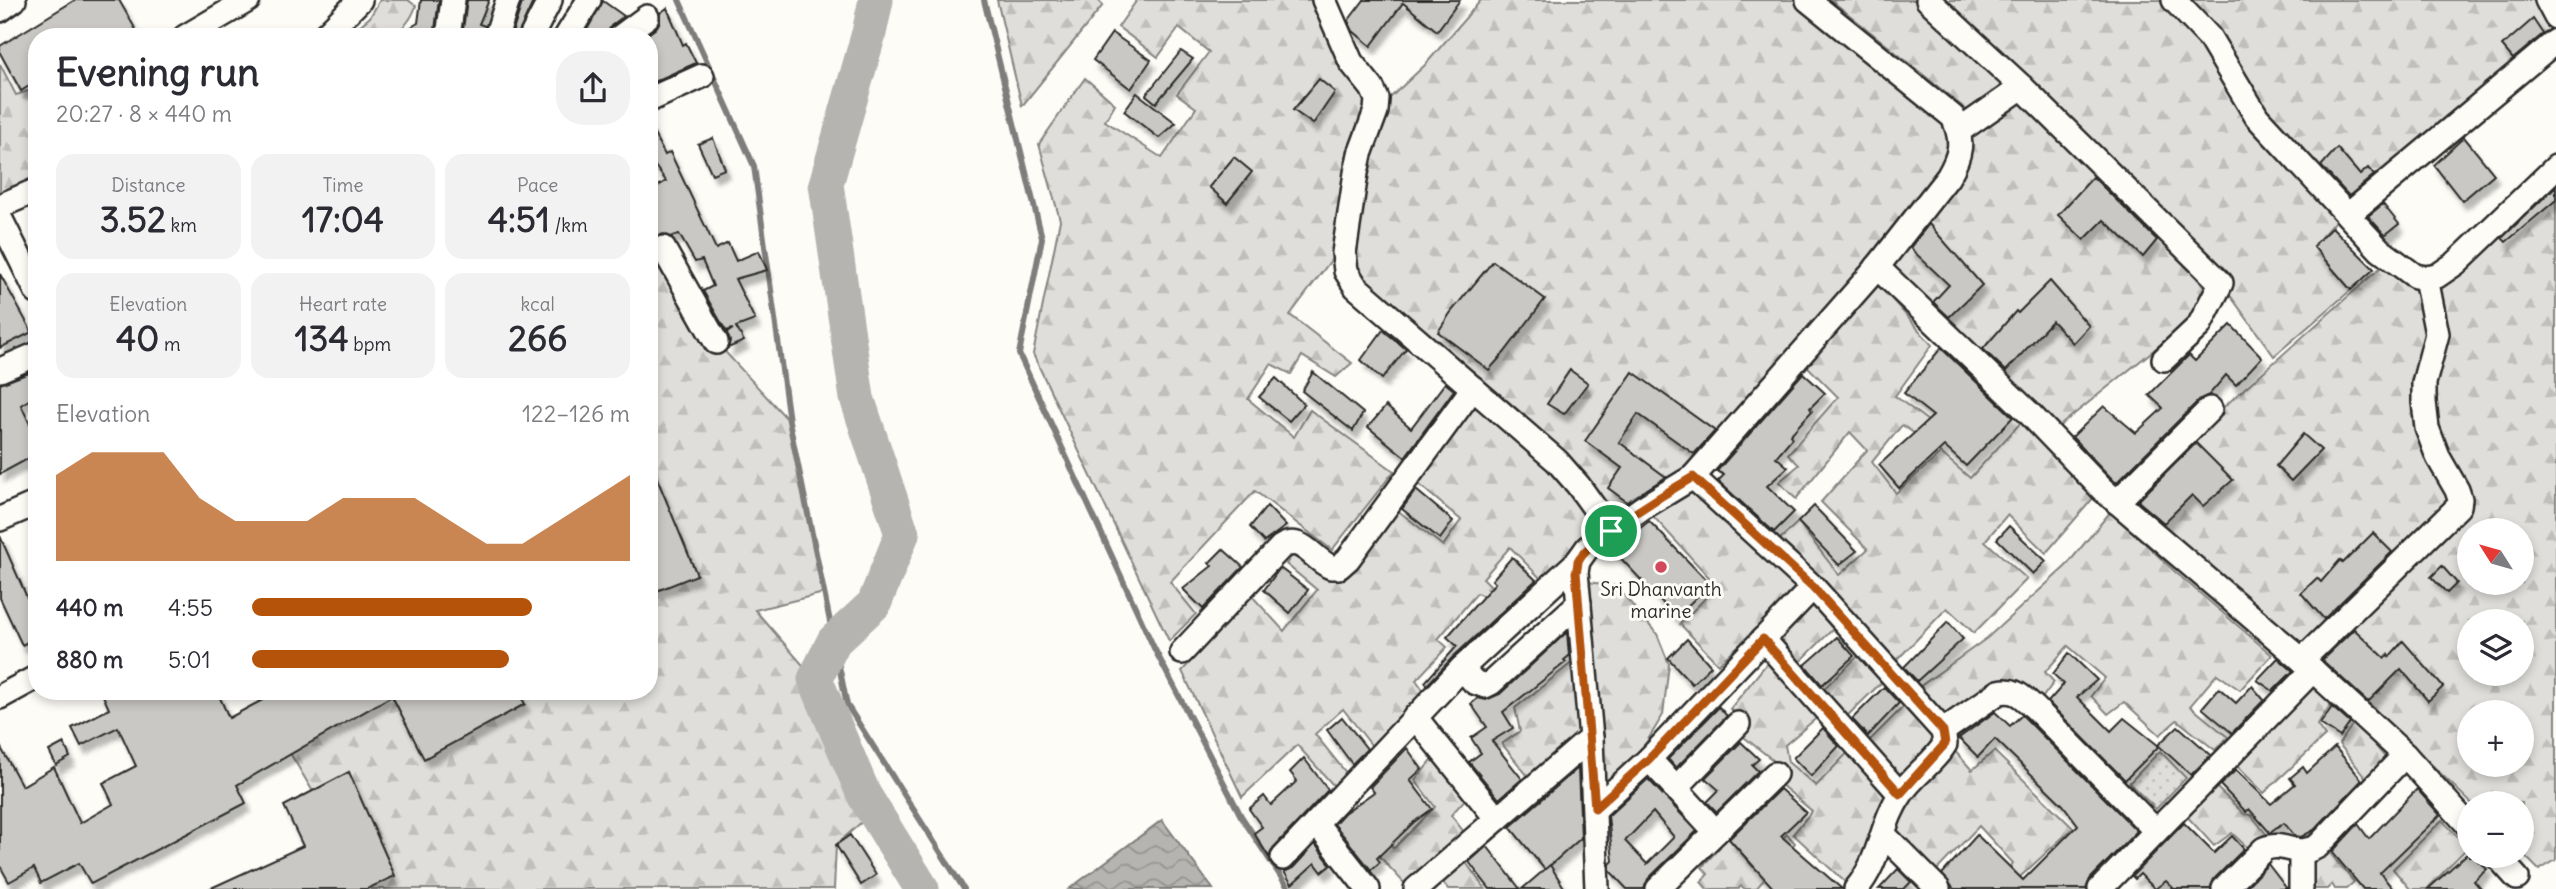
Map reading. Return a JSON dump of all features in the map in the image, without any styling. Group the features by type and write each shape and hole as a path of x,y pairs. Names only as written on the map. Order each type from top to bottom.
{"street":[{"path":"0,10 14,0"},
{"path":"200,28 248,0"},
{"path":"333,28 360,0"},
{"path":"449,28 453,0"},
{"path":"499,28 508,0"},
{"path":"536,28 550,0"},
{"path":"572,28 589,0"},
{"path":"1324,0 1351,62 1372,88 1377,99 1376,111 1356,173 1344,253 1346,271 1356,288 1558,461 1611,531"},
{"path":"1283,858 1462,668 1578,561 1588,547 1693,477 1877,267 1948,177 1958,160 1961,146 1959,131 1952,117 1808,0"},
{"path":"1928,0 2022,87 2221,283 2199,326 2164,359"},
{"path":"2174,0 2214,44 2258,117 2380,250 2415,276 2437,276 2456,263 2556,167"},
{"path":"2547,0 2556,17"},
{"path":"632,28 647,17"},
{"path":"2348,215 2556,41"},
{"path":"658,96 702,76"},
{"path":"1959,131 2022,87"},
{"path":"0,206 28,194"},
{"path":"0,218 28,274"},
{"path":"658,250 663,248 716,342"},
{"path":"1877,267 2117,502 2307,665 2405,755 2457,812"},
{"path":"2100,889 2307,665 2459,506 2457,490 2438,457 2425,415 2424,383 2437,334 2426,278"},
{"path":"0,370 28,358"},
{"path":"1182,652 1281,547 1290,541 1297,542 1331,567 1339,566 1348,559 1473,388"},
{"path":"2117,502 2210,408"},
{"path":"1693,477 1813,587 1943,731 1945,744 1900,794 1870,867 1856,889"},
{"path":"0,519 28,507"},
{"path":"1578,561 1591,738 1597,889"},
{"path":"1595,808 1649,759 1813,587"},
{"path":"1462,668 1479,685 1491,683 1579,603"},
{"path":"1763,639 1900,794"},
{"path":"0,697 28,682"},
{"path":"1943,731 1999,692 2016,692 2156,831"},
{"path":"1415,717 1497,819"},
{"path":"1675,789 1738,724"},
{"path":"1416,889 1591,738"},
{"path":"2224,889 2264,849 2279,846 2301,852 2318,846 2405,755"},
{"path":"1649,759 1716,832"},
{"path":"1658,889 1775,774"},
{"path":"1316,823 1368,889"},
{"path":"1884,835 1938,889"},
{"path":"2301,852 2301,889"},
{"path":"2508,868 2517,878"}],"green space":[{"path":"380,0 408,0 416,6 401,28 357,28 370,17"},
{"path":"997,0 1098,0 1103,5 1022,106"},
{"path":"1137,0 1315,0 1369,101 1334,256 1290,315 1352,363 1336,377 1302,356 1291,374 1271,364 1248,399 1294,437 1310,410 1394,471 1332,550 1255,491 1170,582 1196,614 1169,641 1033,354 1060,220 1039,144 1085,78 1115,104 1105,121 1162,158 1196,108 1177,94 1209,52 1179,28 1158,57 1118,27"},
{"path":"1481,0 1808,0 1943,107 1961,146 1693,477 1611,531 1557,461 1356,287 1347,229 1376,111 1425,65"},
{"path":"1831,0 1917,0 2008,84 1968,111"},
{"path":"1933,0 2547,0 2556,17 2556,41 2351,208 2251,90 2344,211 2313,246 2351,290 2274,356 2221,283"},
{"path":"0,64 16,95 28,91 28,191 0,201"},
{"path":"2022,93 2205,287 2186,324 2057,428 1892,265 1965,134"},
{"path":"2556,168 2556,860 2539,870 2534,865 2534,791 2459,791 2313,649 2302,660 2117,502 2389,260 2437,284"},
{"path":"658,257 672,264 716,342 789,421 824,593 755,610 815,679 865,819 836,845 834,889 371,889 258,700 658,700"},
{"path":"1877,282 1932,345 1895,396 1928,421 1953,394 1930,444 1902,425 1872,462 1896,493 1941,453 1970,478 2024,419 2095,496 2046,553 2007,515 1985,541 2027,579 1974,633 1947,608 1896,661 1819,578 1777,542 1798,522 1839,575 1868,549 1821,502 1867,450 1850,432 1796,499 1779,482 1799,465 1788,454 1838,397 1805,364"},
{"path":"1476,399 1558,469 1599,529 1545,583 1510,547 1483,578 1494,589 1484,597 1477,593 1438,639 1447,647 1416,680 1426,694 1375,750 1343,709 1315,734 1347,774 1334,786 1297,745 1242,797 1182,671 1252,596 1284,631 1317,590 1286,564 1296,551 1334,580 1396,509 1443,546 1461,520 1415,481"},
{"path":"1692,485 1804,587 1718,664 1680,624 1717,586 1651,514"},
{"path":"2111,511 2174,571 2272,655 2240,690 2217,674 2190,706 2228,737 2215,750 2177,720 2160,735 2124,702 2108,714 2091,696 2105,678 2068,646 2045,672 2054,682 2042,698 2023,683 2002,682 1942,722 1915,690 1987,638 2066,566"},
{"path":"1581,581 1616,586 1657,634 1669,664 1663,715 1638,756 1599,793"},
{"path":"1808,598 1833,629 1795,667 1770,638"},
{"path":"1858,656 1882,682 1842,721 1818,694"},
{"path":"1579,657 1583,735 1531,780 1502,744 1520,731 1515,708"},
{"path":"1771,658 1820,715 1785,745 1788,762 1816,786 1851,749 1890,798 1873,841 1847,884 1793,834 1812,811 1780,784 1788,772 1740,734 1748,726 1730,709"},
{"path":"2312,677 2333,701 2317,725 2325,736 2264,793 2232,761"},
{"path":"1907,703 1940,740 1899,785 1864,746"},
{"path":"2355,721 2389,762 2370,783 2339,744"},
{"path":"1952,748 1972,770 1994,751 2073,828 2009,887 2001,879 2013,863 1979,826 1936,871 1892,835 1908,799"},
{"path":"2160,751 2186,778 2156,809 2129,783"},
{"path":"1437,754 1469,795 1451,815 1467,836 1404,883 1380,857 1379,842 1382,837 1394,848 1435,807 1415,780"},
{"path":"2213,784 2244,814 2251,815 2270,839 2255,855 2232,833 2214,846 2184,813"},
{"path":"2442,820 2457,836 2457,858 2427,889 2410,889 2393,869"},
{"path":"1723,832 1753,867 1787,834 1795,843 1756,889 1745,889 1741,886 1738,889 1707,889 1701,882 1708,874 1702,867 1720,847 1714,840"},
{"path":"2324,846 2354,882 2346,889 2335,889 2332,884 2327,889 2304,889 2307,859"},
{"path":"1462,857 1485,889 1448,889 1439,877"}],"water":[{"path":"1162,820 1213,889 1069,889"}],"building":[{"path":"75,0 119,0 135,28 29,28"},
{"path":"421,0 439,0 435,28 409,28 418,23"},
{"path":"467,0 489,0 479,24 484,28 463,28"},
{"path":"523,0 534,0 521,28 514,28"},
{"path":"1364,0 1460,0 1437,31 1403,3 1371,46 1353,31 1348,21"},
{"path":"603,1 624,16 610,28 588,28"},
{"path":"667,8 683,45 686,43 696,63 658,80 656,28 660,22 660,13"},
{"path":"2533,19 2543,34 2513,59 2502,46"},
{"path":"28,29 28,87 21,91 0,53 0,46"},
{"path":"1112,33 1151,60 1131,89 1093,60"},
{"path":"1181,51 1193,59 1156,103 1146,95"},
{"path":"1319,79 1335,92 1313,124 1293,110"},
{"path":"1137,93 1176,123 1159,138 1124,111"},
{"path":"2464,137 2494,174 2462,201 2434,165"},
{"path":"713,138 725,169 712,174 698,144"},
{"path":"658,142 665,155 670,152 716,249 728,243 736,261 759,251 767,270 735,279 755,320 736,327 744,341 728,348 730,341 727,333 733,329 726,331 703,291 713,286 702,260 695,262 679,234 671,237 664,234 658,236 658,186 666,181 658,170"},
{"path":"2337,148 2360,175 2368,168 2374,175 2349,196 2321,166"},
{"path":"1234,157 1252,172 1227,203 1209,187"},
{"path":"2093,177 2157,240 2143,257 2104,220 2084,240 2058,215"},
{"path":"2556,186 2556,200 2506,242 2502,238"},
{"path":"2383,204 2399,224 2385,235 2368,216"},
{"path":"1929,224 1982,285 1949,317 1933,302 1949,285 1910,248"},
{"path":"2332,227 2374,269 2351,290 2313,246"},
{"path":"1493,261 1545,299 1489,370 1438,332"},
{"path":"0,274 28,325 28,334 0,348"},
{"path":"2050,281 2089,326 2073,343 2052,321 2006,371 1983,349 2016,311 2018,313"},
{"path":"2231,325 2262,357 2236,385 2226,375 2209,395 2200,399 2116,483 2072,437 2104,406 2136,433 2163,408 2149,395 2189,355 2195,361"},
{"path":"1383,330 1406,349 1382,379 1361,360"},
{"path":"1941,348 2013,417 1966,466 1944,446 1899,488 1879,465 1933,416 1904,393"},
{"path":"1570,370 1588,383 1564,414 1547,404"},
{"path":"1313,372 1363,413 1353,431 1302,391"},
{"path":"1633,372 1715,431 1694,454 1638,414 1619,442 1666,477 1627,502 1608,488 1622,468 1585,441"},
{"path":"28,373 28,401 21,405 28,420 28,459 0,474 0,384"},
{"path":"1803,373 1825,393 1810,408 1812,411 1790,435 1792,438 1776,457 1788,467 1767,486 1794,512 1774,532 1718,481 1724,475 1717,471"},
{"path":"1276,378 1304,404 1289,421 1259,397"},
{"path":"1445,383 1454,390 1405,457 1368,427 1386,406 1411,428"},
{"path":"2303,434 2321,450 2291,481 2276,466"},
{"path":"2196,443 2233,480 2203,506 2192,495 2164,523 2138,501"},
{"path":"658,481 697,575 658,590"},
{"path":"1416,490 1453,521 1440,539 1402,509"},
{"path":"1267,506 1286,526 1264,542 1250,527"},
{"path":"1814,506 1857,551 1839,565 1798,522"},
{"name":"Sri Dhanvanth marine","path":"1649,521 1710,584 1676,617 1613,550"},
{"path":"2009,526 2046,561 2033,574 1997,539"},
{"path":"2373,533 2392,552 2324,619 2301,593 2317,578 2321,582 2340,560 2343,563"},
{"path":"0,536 28,600 28,642 22,645 0,598"},
{"path":"1223,549 1243,567 1203,609 1183,589 1212,566 1209,563"},
{"path":"1512,557 1536,580 1452,658 1427,685 1425,682 1457,646 1447,637 1495,583 1492,580"},
{"path":"2442,566 2457,583 2447,593 2431,577"},
{"path":"1280,568 1308,590 1290,613 1264,590"},
{"path":"1948,622 1963,639 1917,681 1904,667"},
{"path":"2354,629 2385,658 2403,641 2443,687 2428,701 2401,669 2368,702 2322,660"},
{"path":"1567,632 1569,656 1564,660 1566,662 1503,712 1513,728 1492,741 1522,779 1499,799 1469,762 1481,753 1471,738 1487,727 1471,704 1478,698 1486,700 1500,694"},
{"path":"1837,637 1854,656 1822,685 1805,665"},
{"path":"1687,639 1711,666 1692,684 1668,658"},
{"path":"2069,653 2097,680 2077,697 2111,731 2124,718 2159,746 2125,780 2048,702 2064,684 2053,674"},
{"path":"2278,658 2293,671 2273,691 2257,680"},
{"path":"2252,686 2264,700 2232,733 2202,708 2219,688 2236,703"},
{"path":"1884,687 1899,703 1868,736 1852,719"},
{"path":"105,700 221,700 229,718 262,700 385,700 237,785 246,803 91,884 79,863 41,883 34,868 9,882 0,866 0,746 22,786 54,767 80,823 113,804 103,783 136,766 118,727 81,746 72,728 109,709"},
{"path":"394,700 523,700 525,704 424,759"},
{"path":"1719,707 1727,716 1676,768 1668,759"},
{"path":"2332,707 2350,723 2340,737 2320,724"},
{"path":"1995,712 2010,726 2022,715 2137,831 2090,879 2086,889 1954,889 1942,874 1977,835 2023,880 2078,825 2063,805 1995,739 1978,757 1959,738"},
{"path":"1342,717 1367,749 1352,764 1327,730"},
{"path":"2178,726 2211,755 2191,775 2158,745"},
{"path":"1823,728 1839,746 1811,776 1793,758"},
{"path":"1741,742 1759,759 1752,765 1758,771 1717,812 1707,802 1719,790 1705,778"},
{"path":"64,743 70,757 56,765 49,751"},
{"path":"2335,747 2362,780 2314,830 2301,837 2295,836 2284,823 2270,833 2249,809 2246,812 2220,785 2236,770 2271,804 2295,784 2290,778 2303,767 2307,773"},
{"path":"1407,748 1422,769 1410,780 1432,809 1414,822 1377,858 1380,862 1371,870 1334,824 1344,813 1374,792 1370,787"},
{"path":"1304,758 1328,790 1273,848 1269,857 1254,833 1262,827 1249,809 1264,796 1271,805 1297,781 1290,772"},
{"path":"1578,768 1581,838 1545,870 1510,827"},
{"path":"349,772 395,876 367,889 209,889 303,846 284,806"},
{"path":"1648,779 1697,831 1648,879 1644,889 1627,889 1610,871 1613,861 1608,816","holes":["1653,812 1674,837 1647,864 1625,841"]},
{"path":"1780,789 1806,812 1781,836 1842,889 1774,889 1729,839"},
{"path":"2417,789 2440,815 2380,873 2393,889 2363,889 2332,852 2358,824 2369,839"},
{"path":"2184,823 2214,853 2232,836 2244,849 2214,879 2210,889 2174,889 2166,881 2155,889 2140,874 2135,879 2132,876"},
{"path":"850,835 876,875 861,885 836,845"},
{"path":"1315,844 1331,865 1322,872 1315,863 1292,884 1284,872 1293,868"},
{"path":"1487,846 1520,889 1490,889 1469,862"},
{"path":"2457,863 2457,868 2487,869 2474,881 2481,889 2428,889"},
{"path":"2268,864 2287,889 2244,889"},
{"path":"1550,865 1565,889 1522,889"},
{"path":"1898,869 1911,882 1904,889 1879,889"}],"waterway":[{"path":"679,0 754,166 789,421 847,705 964,889"},
{"path":"876,0 826,184 857,398 902,534 874,604 834,641 815,679 864,795 922,889"},
{"path":"984,0 1042,238 1019,354 1154,648 1241,816 1289,889"}],"place":[{"name":"Sri Dhanvanth marine","path":"1661,567"}],"route":[{"path":"1693,477 1813,587 1943,731 1945,744 1940,752 1900,794 1763,639 1649,759 1595,808 1576,572 1578,561 1588,547 1611,531 1693,477"}]}
